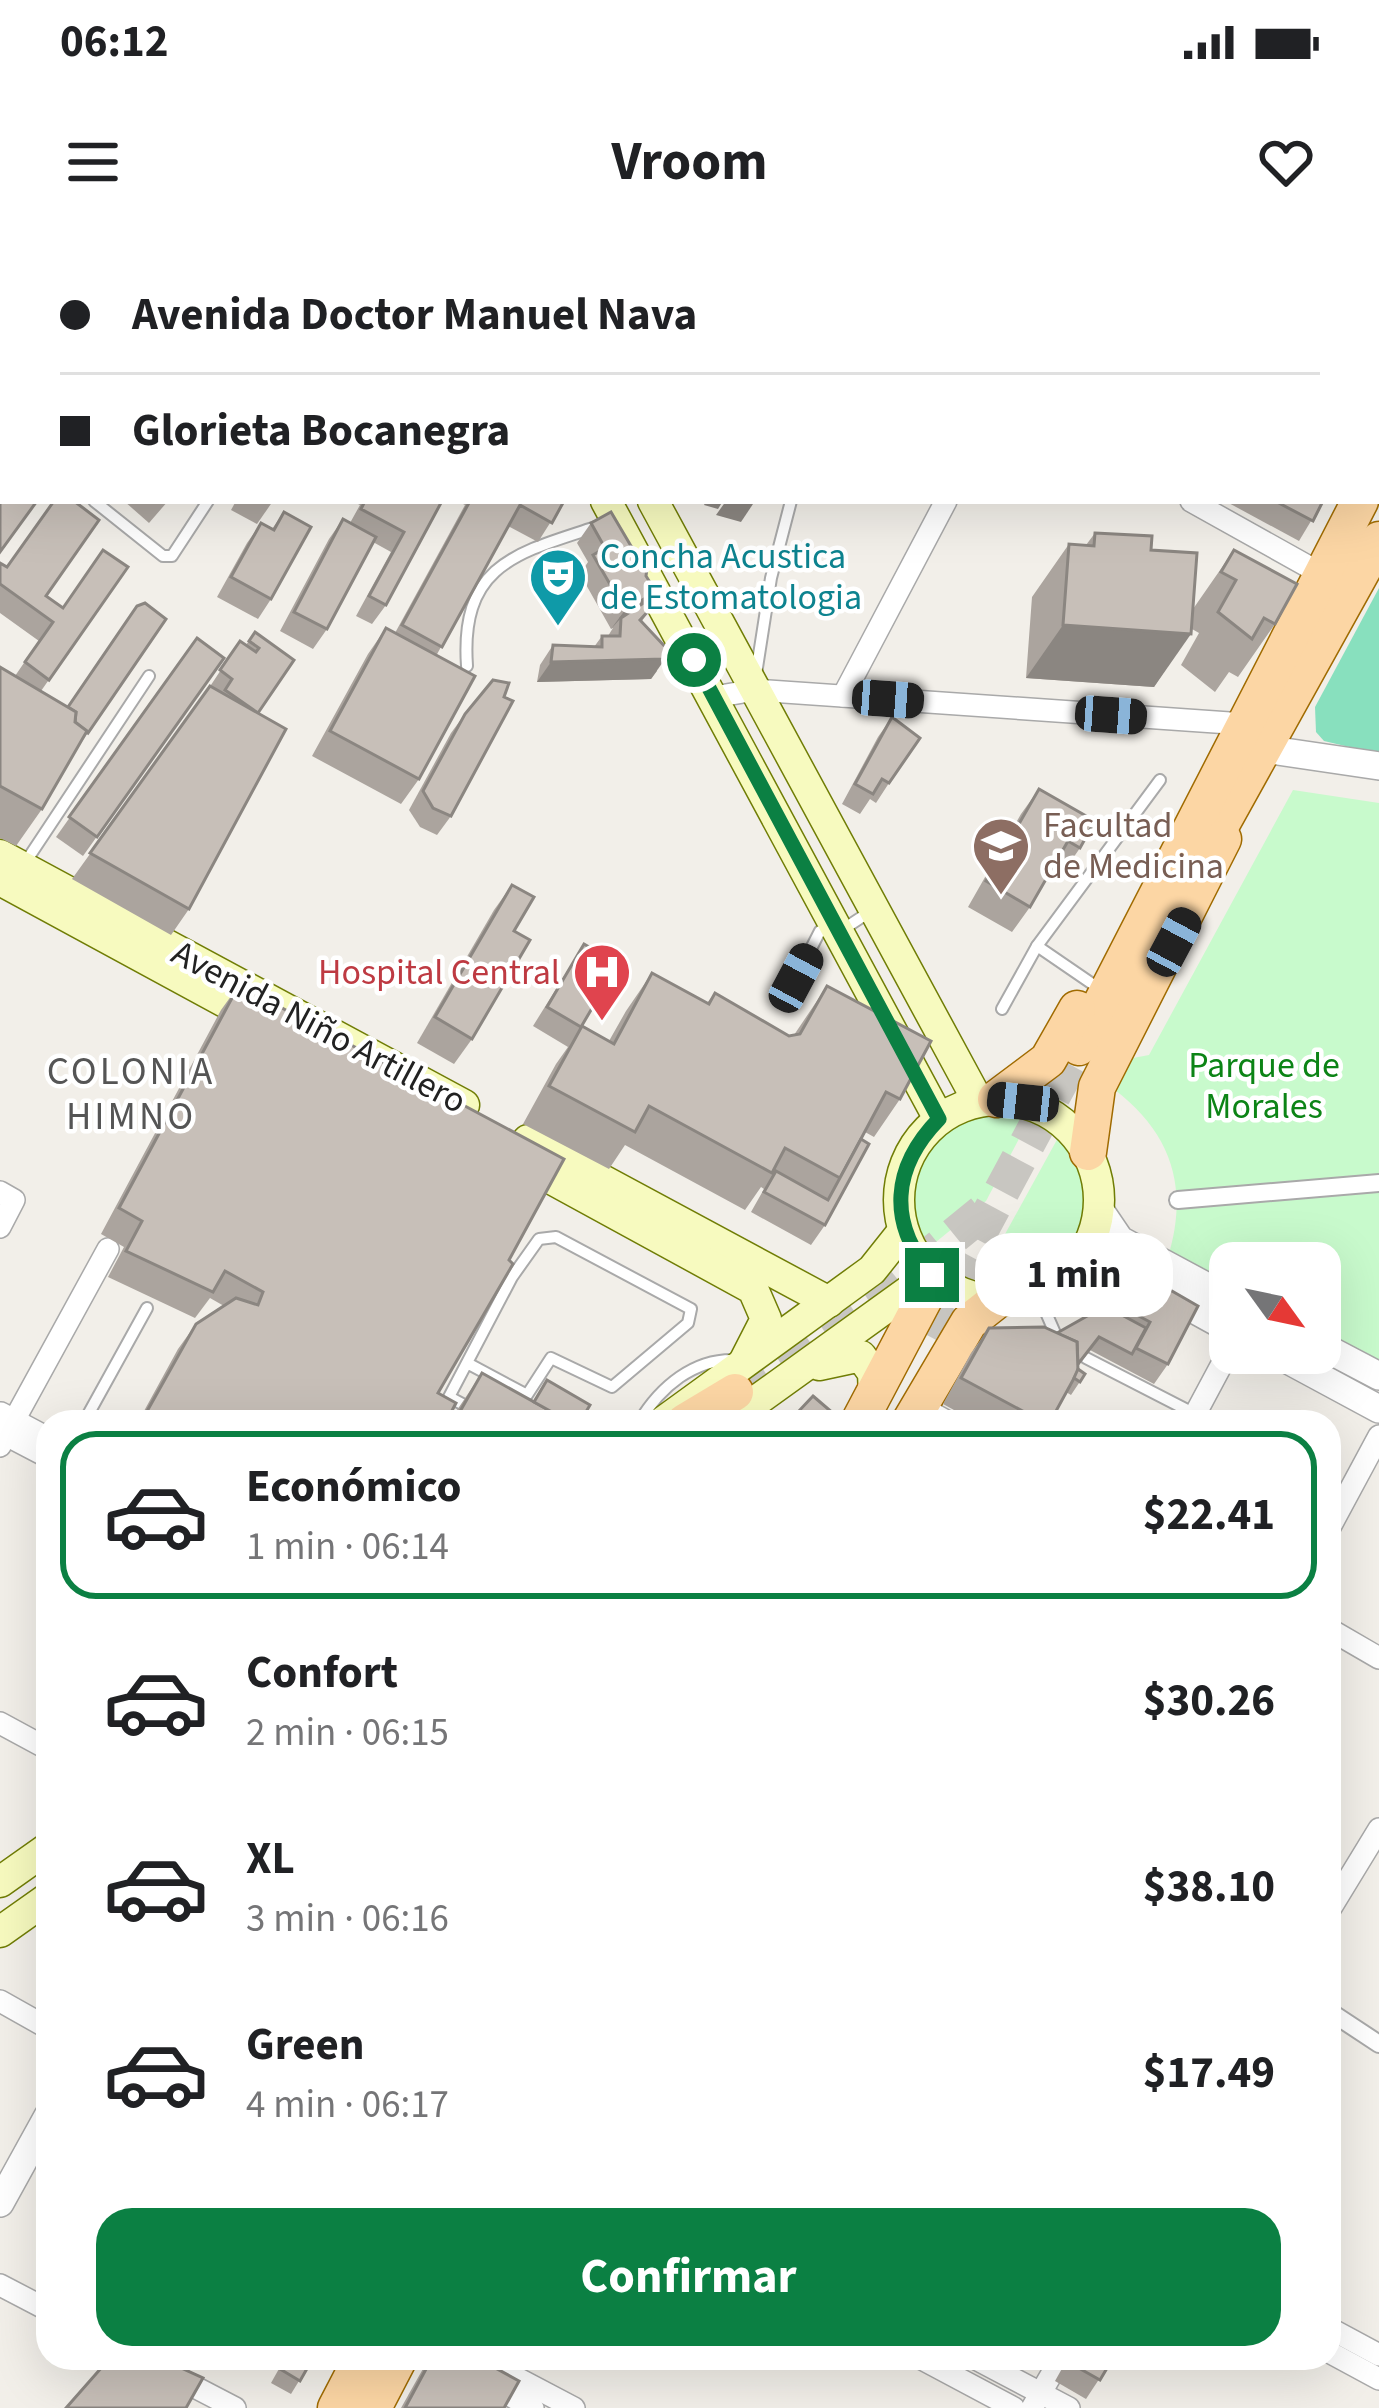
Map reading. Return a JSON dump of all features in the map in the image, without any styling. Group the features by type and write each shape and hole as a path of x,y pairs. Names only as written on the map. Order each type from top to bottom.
{"main road":[{"path":"655,504 874,910 987,1100 1049,1112 1088,1152 1098,1181 1099,1209 1092,1238 1070,1272 1037,1292 997,1300 964,1294 933,1276 903,1232 898,1201 903,1169 917,1142 939,1119 987,1100 1048,1060 1169,844 1223,797"},
{"path":"1085,1050 1337,581 1359,504"},
{"path":"610,508 939,1119"},
{"path":"1337,581 1379,540"},
{"path":"1088,1152 1097,1087 1212,869 1223,797"},
{"name":"Avenida Niño Artillero","path":"8,872 382,1075 829,1302"},
{"name":"Avenida Niño Artillero","path":"382,1075 471,1136 753,1289 766,1319 736,1392"},
{"path":"705,1410 736,1392 829,1302 872,1270 903,1232"},
{"path":"792,1377 933,1276"},
{"path":"899,1410 933,1276"},
{"path":"902,1410 969,1322 997,1300"},
{"path":"692,1410 736,1392 861,1356 894,1410"},
{"path":"899,1410 916,1362"},
{"path":"0,1882 36,1856"},
{"path":"0,1932 36,1906"},
{"path":"336,2408 356,2370"},
{"path":"374,2408 393,2370"}],"street":[{"path":"843,696 944,504"},
{"path":"1199,504 1337,581"},
{"path":"714,697 755,690 843,696 1254,736 1379,766"},
{"path":"1178,1199 1379,1183"},
{"path":"0,1192 14,1200 0,1226"},
{"path":"1099,1209 1120,1240 1209,1288"},
{"path":"4,1429 108,1249"},
{"path":"1070,1272 1097,1269 1144,1285 1209,1318"},
{"path":"1341,1356 1379,1376"},
{"path":"1197,1410 1217,1374"},
{"path":"1314,1374 1379,1409"},
{"path":"4,1429 36,1436"},
{"path":"4,1429 36,1449"},
{"path":"1341,1507 1379,1436"},
{"path":"1341,1636 1379,1658"},
{"path":"0,1723 36,1742"},
{"path":"1341,1891 1379,1829"},
{"path":"0,2001 36,2020"},
{"path":"1341,2019 1379,2044"},
{"path":"0,2203 36,2138"},
{"path":"0,2285 36,2304"},
{"path":"1341,2335 1379,2355"},
{"path":"1341,2358 1379,2379"},
{"path":"162,2370 235,2408"},
{"path":"478,2370 532,2408"},
{"path":"483,2370 574,2408"},
{"path":"943,2370 1015,2408"},
{"path":"992,2370 1037,2400 1069,2408"},
{"path":"1037,2400 1054,2370"}],"lane":[{"path":"98,504 163,556 182,549 206,504"},
{"path":"755,690 768,595 790,504"},
{"path":"466,666 465,638 484,582 505,559 596,527 610,508"},
{"path":"8,872 149,676"},
{"path":"1002,1009 1037,946 1160,780"},
{"path":"796,978 820,931 839,932 874,910"},
{"path":"1037,946 1091,983"},
{"path":"441,1409 512,1277 547,1237 692,1314 612,1387 551,1358 527,1395 467,1364"},
{"path":"1037,1292 1058,1340"},
{"path":"91,1410 147,1308"},
{"path":"1086,1358 1179,1410"},
{"path":"647,1410 696,1365 713,1359 736,1392"},
{"path":"449,1397 473,1410"}],"green space":[{"path":"1379,588 1379,754 1324,741 1316,732 1315,707"},
{"name":"Parque de Morales","path":"1293,790 1379,803 1379,1366 1341,1346 1341,1242 1209,1242 1209,1278 1168,1257 1177,1208 1171,1164 1150,1125 1115,1090 1133,1058 1149,1055"},
{"path":"981,1110 1021,1112 1030,1118 986,1201 925,1251 911,1208 917,1167 941,1134"},
{"path":"1059,1136 1075,1153 1082,1175 1085,1200 1075,1244 1047,1276 1027,1285 977,1285"}],"building":[{"path":"0,504 35,504 0,552"},
{"path":"52,504 78,504 99,520 46,596 63,608 103,550 128,567 49,680 25,662 53,622 0,584 0,563 7,567"},
{"path":"364,504 440,504 386,605 369,596 404,532 361,509"},
{"path":"468,504 562,504 552,523 520,505 442,647 402,625"},
{"path":"1281,504 1322,504 1313,521"},
{"path":"284,512 311,527 271,599 231,577 261,523 274,530"},
{"path":"611,512 631,546 648,561 646,576 656,592 625,610 593,555 605,548 591,523"},
{"path":"343,519 376,537 327,629 294,612"},
{"path":"1095,533 1152,536 1151,550 1197,553 1191,634 1063,625 1069,544 1094,546"},
{"path":"1234,550 1297,584 1275,624 1264,618 1252,639 1218,612 1236,580 1221,572"},
{"path":"645,602 651,608 640,620 670,652 664,659 551,662 553,645 602,647 602,636 620,636 621,618"},
{"path":"145,603 166,619 88,733 68,707 137,606"},
{"path":"386,628 475,676 419,779 330,731"},
{"path":"255,632 294,660 258,713 225,690 232,679 220,670 240,641 256,652 259,648 249,641"},
{"path":"197,638 224,658 97,837 69,817"},
{"path":"0,667 76,712 75,722 87,731 42,809 0,786"},
{"path":"493,680 509,683 504,697 513,701 451,816 433,808 423,791 465,714"},
{"path":"210,686 286,729 189,909 90,853"},
{"path":"892,717 920,738 889,783 882,779 873,794 855,784"},
{"path":"1039,789 1095,821 1080,848 1068,841 1030,907 986,881"},
{"path":"512,885 534,897 514,931 530,940 472,1039 435,1017"},
{"path":"584,944 618,964 581,1027 547,1007"},
{"path":"652,973 709,1004 715,993 789,1036 800,1034 827,986 931,1041 900,1099 886,1092 840,1178 785,1148 772,1173 649,1106 635,1132 549,1086 582,1026 614,1044"},
{"path":"239,985 564,1159 509,1260 513,1264 438,1393 456,1403 452,1410 148,1410 196,1324 236,1298 258,1305 263,1292 225,1271 213,1292 126,1251 142,1221 119,1208"},
{"path":"861,1139 869,1144 825,1225 764,1192 776,1171 828,1200"},
{"path":"1139,1272 1198,1306 1168,1364 1136,1348 1150,1322 1109,1300 1127,1275"},
{"path":"1105,1306 1146,1328 1132,1354 1099,1337 1078,1364 1077,1342 1057,1333"},
{"path":"1044,1327 1077,1342 1078,1371 1057,1410 1021,1410 961,1378 989,1328"},
{"path":"482,1373 548,1410 461,1410"},
{"path":"547,1380 590,1405 587,1410 548,1410 534,1402"},
{"path":"813,1396 829,1410 800,1410"},
{"path":"99,2370 185,2370 203,2378 186,2408 66,2408"},
{"path":"282,2370 306,2370 300,2381"},
{"path":"426,2370 499,2370 519,2381 504,2408 405,2408"},
{"path":"1082,2370 1106,2370 1100,2380"}],"tunnel":[{"path":"925,1334 1079,1047"},
{"path":"735,1392 897,1282 983,1212"}],"place":[{"name":"Concha Acustica de Estomatologia","path":"558,628"},
{"name":"Facultad de Medicina","path":"1001,897"},
{"name":"Hospital Central","path":"602,1023"}],"district":[{"name":"COLONIA HIMNO","path":"131,1094"}],"route":[{"path":"694,660 939,1119 917,1142 903,1169 898,1201 903,1232 914,1255 932,1275"}]}
